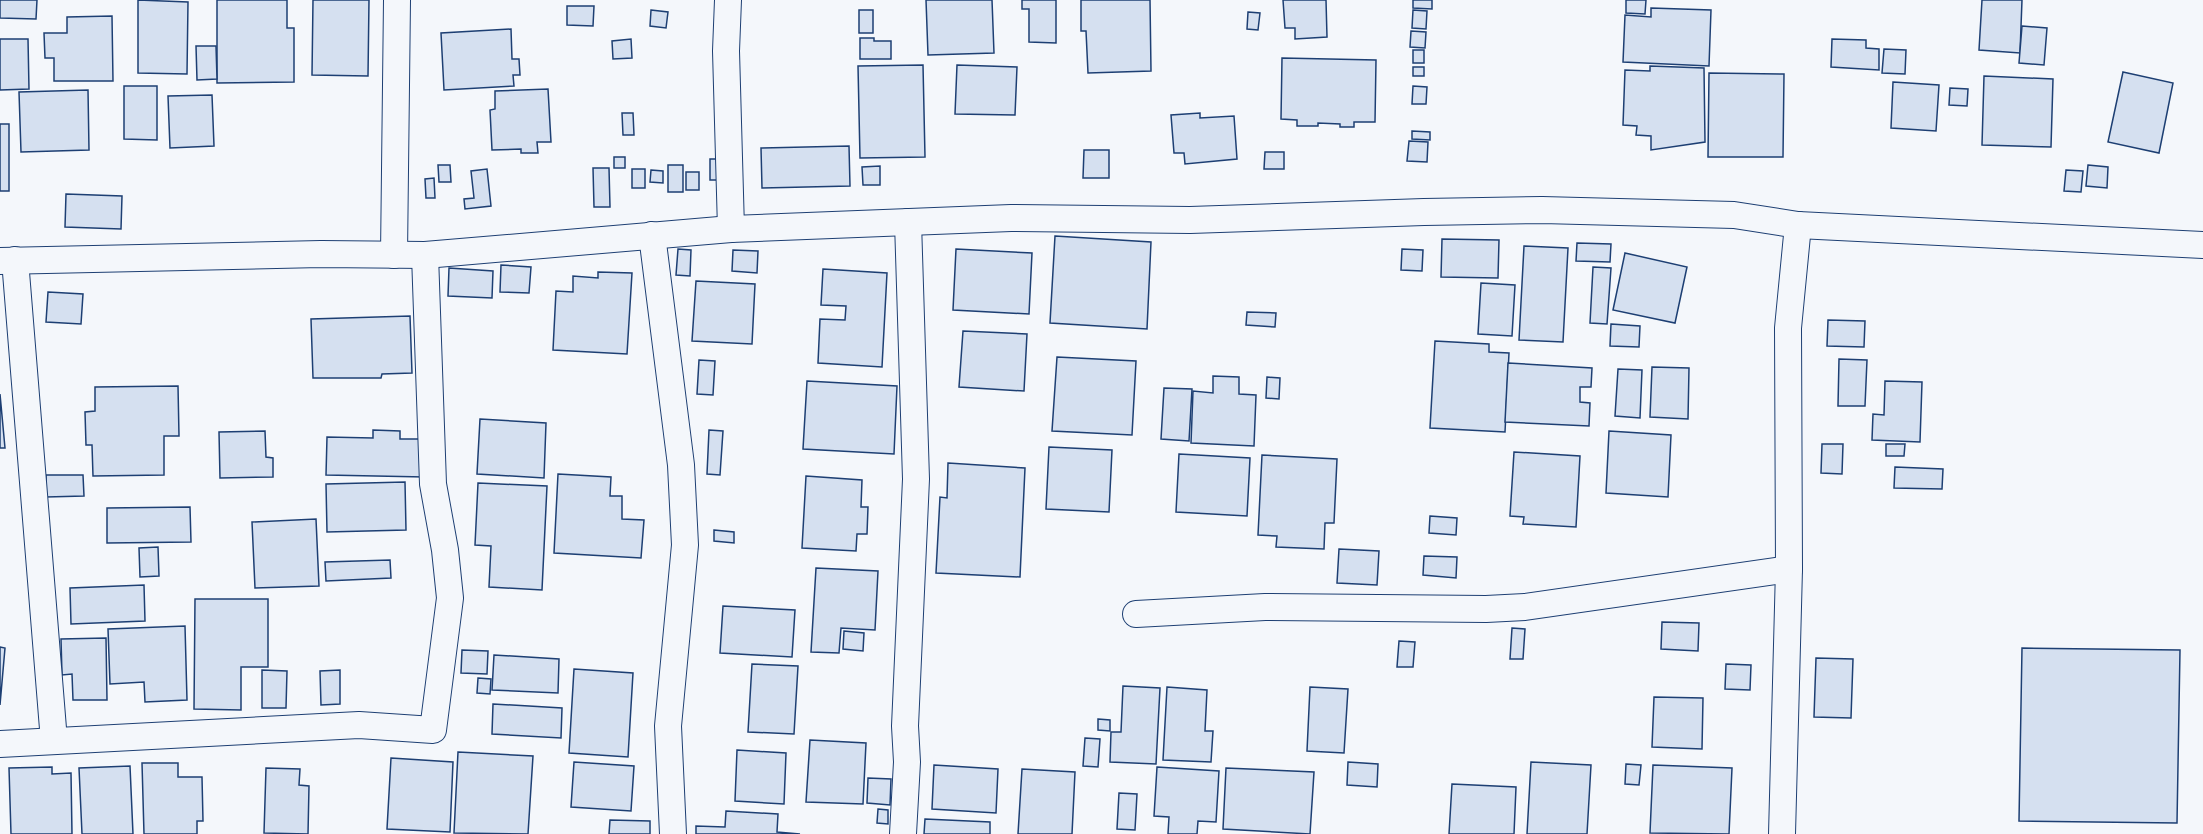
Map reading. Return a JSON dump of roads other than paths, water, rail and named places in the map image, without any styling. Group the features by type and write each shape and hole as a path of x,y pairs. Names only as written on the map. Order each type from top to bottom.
{"street":[{"path":"394,255 397,0"},
{"path":"728,0 726,51 731,229"},
{"path":"54,741 7,261 425,255 731,229 1011,218 1190,220 1542,210 1734,214 1798,225 2203,245"},
{"path":"903,834 907,762 905,726 916,479 908,222"},
{"path":"1782,834 1789,569 1788,328 1798,225"},
{"path":"652,235 681,465 685,545 668,726 673,834"},
{"path":"0,744 359,725 433,730 450,597 445,550 433,484 425,255"},
{"path":"1136,614 1265,607 1486,609 1526,607 1789,569"}]}
